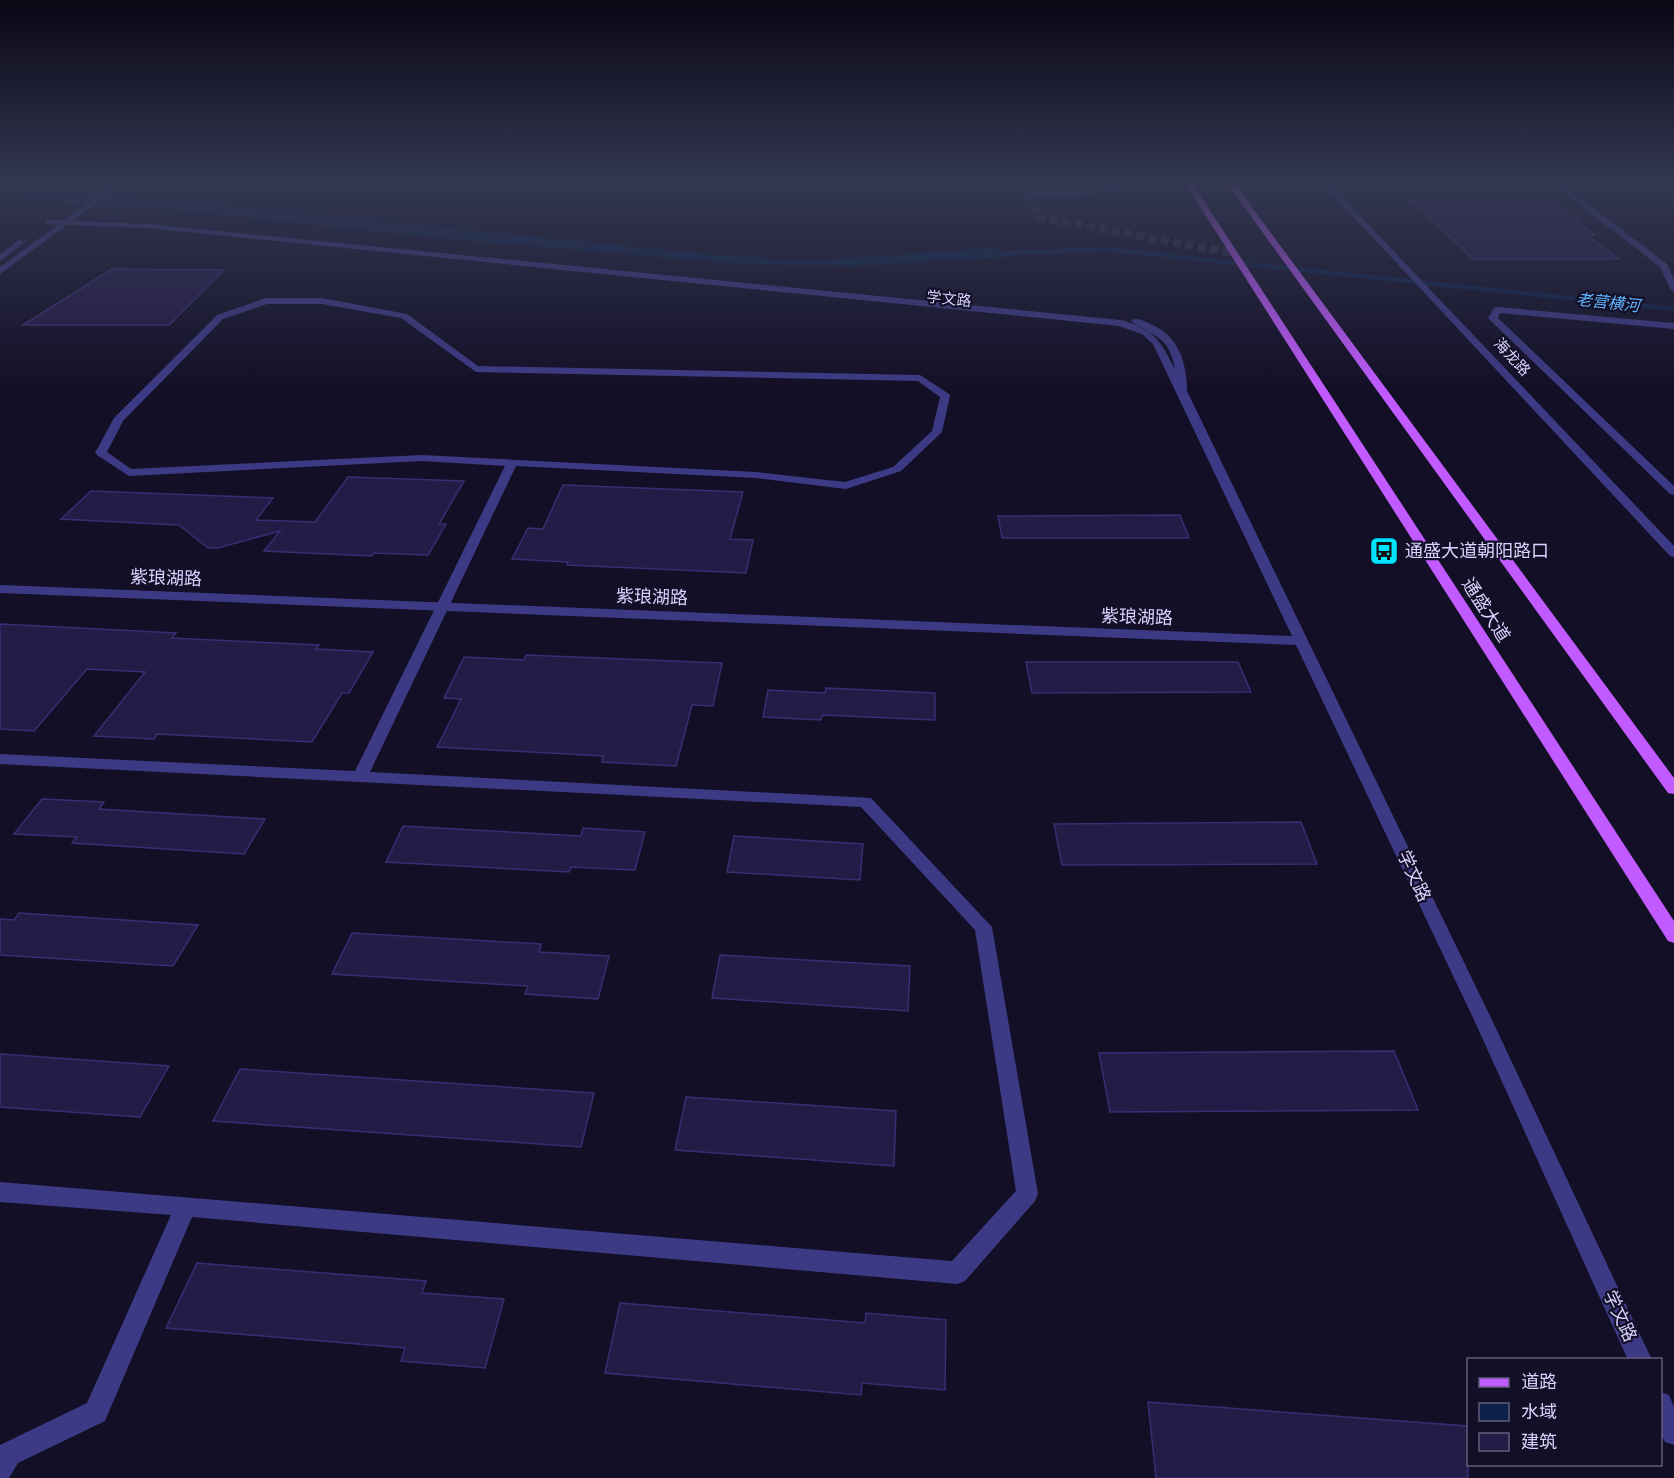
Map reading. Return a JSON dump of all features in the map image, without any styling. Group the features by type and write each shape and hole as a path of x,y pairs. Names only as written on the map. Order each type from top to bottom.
{"main road":[{"name":"通盛大道","path":"1233,252 1674,936"},
{"path":"1281,252 1674,789"}],"street":[{"path":"0,272 27,252"},
{"name":"学文路","path":"402,252 1121,323 1145,332 1157,343 1183,394 1479,1012 1640,1358"},
{"name":"海龙路","path":"1392,252 1674,553"},
{"path":"1650,252 1669,266 1674,289"},
{"path":"266,302 322,302 404,316 476,369 920,378 945,396 937,432 897,469 846,486 756,475 513,462 422,458 129,473 101,453 118,420 220,317 266,302"},
{"path":"1674,326 1497,310 1493,318 1674,492"},
{"path":"360,777 513,462"},
{"name":"紫琅湖路","path":"0,589 1302,641"},
{"path":"0,759 865,802 983,927 1026,1194 957,1273 0,1192"},
{"path":"0,1469 9,1454 96,1412 186,1206"},
{"path":"1662,1408 1674,1433"}],"water":[{"path":"601,252 686,252 782,259 855,258 933,252 1003,252 1009,257 855,266 742,264"}],"building":[{"path":"1466,252 1609,252 1618,259 1473,259"},
{"path":"112,269 224,270 169,325 23,325"},
{"path":"348,477 464,481 439,524 446,524 428,555 374,553 372,556 264,551 280,531 218,548 208,548 179,525 61,519 91,491 273,498 256,520 315,522"},
{"path":"563,485 743,492 730,539 753,540 746,573 567,565 568,562 512,559 528,528 543,529"},
{"path":"1180,515 1189,538 1002,538 998,516"},
{"path":"0,624 176,633 172,638 319,645 316,649 373,652 349,693 342,693 312,742 157,734 154,739 94,736 145,672 87,669 34,731 0,729"},
{"path":"526,655 722,663 713,706 692,705 676,766 602,762 603,756 437,747 461,699 444,698 464,657 524,660"},
{"path":"1026,662 1238,662 1251,692 1032,693"},
{"path":"826,688 935,693 935,720 822,715 821,720 763,717 768,690 825,693"},
{"path":"42,799 104,802 99,809 265,819 244,854 72,843 77,837 14,834"},
{"path":"1301,822 1317,864 1062,865 1054,824"},
{"path":"403,826 581,836 583,828 645,832 635,870 571,867 569,872 386,862"},
{"path":"734,836 863,844 860,880 727,872"},
{"path":"19,913 198,925 173,966 0,955 0,919 14,920"},
{"path":"352,933 541,944 539,952 609,956 598,999 525,994 528,986 332,974"},
{"path":"720,955 910,966 908,1011 712,998"},
{"path":"1394,1051 1418,1110 1110,1112 1099,1053"},
{"path":"0,1054 169,1066 140,1117 0,1107"},
{"path":"240,1069 594,1093 581,1147 213,1121"},
{"path":"686,1097 896,1111 894,1166 675,1150"},
{"path":"197,1263 426,1281 422,1293 504,1299 485,1368 401,1361 405,1348 166,1328"},
{"path":"620,1303 865,1323 866,1313 946,1320 945,1390 862,1383 861,1395 605,1373"},
{"path":"1148,1402 1467,1426 1468,1478 1156,1478"}],"waterway":[{"name":"老营横河","path":"996,254 1040,252"},
{"name":"老营横河","path":"1132,252 1674,309"}],"tunnel":[{"path":"1227,252 1233,253"}],"place":[{"name":"通盛大道朝阳路口","path":"1384,551"}]}
